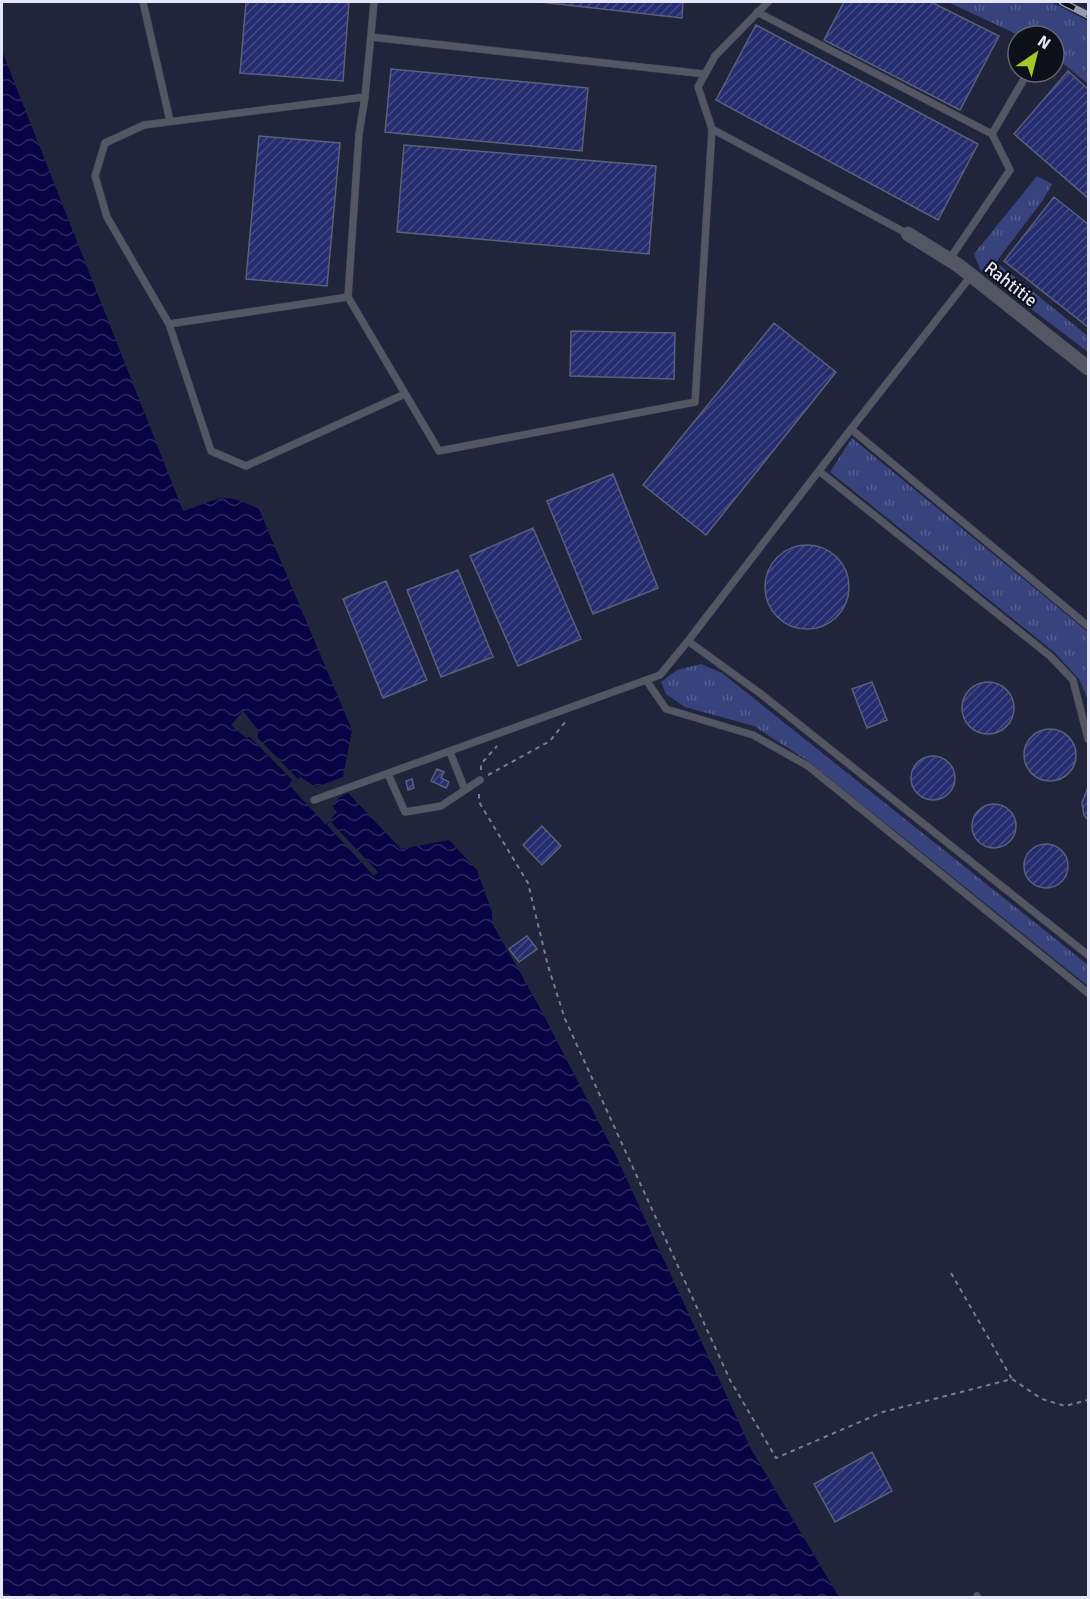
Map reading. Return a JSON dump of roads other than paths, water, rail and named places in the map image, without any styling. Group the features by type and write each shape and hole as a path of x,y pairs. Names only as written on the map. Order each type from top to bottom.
{"street":[{"name":"Rahtitie","path":"908,234 971,276 1089,368"}],"lane":[{"path":"143,2 170,122"},
{"path":"374,2 359,134 348,297 438,451 695,402 712,129 698,87 715,56 768,2"},
{"path":"757,12 993,134 1010,170 949,260"},
{"path":"370,37 705,74"},
{"path":"993,134 1021,84"},
{"path":"365,96 144,125 105,143 95,176 107,217 169,324 211,451 246,466 405,394"},
{"path":"712,129 908,234"},
{"path":"314,800 660,675 971,276"},
{"path":"169,324 348,297"},
{"path":"851,429 1089,626"},
{"path":"819,471 1050,656 1073,680 1089,739"},
{"path":"688,641 761,694 1089,955"},
{"path":"646,680 666,709 753,735 808,766 1089,993"},
{"path":"450,752 465,790"},
{"path":"388,774 405,812 441,806 480,780"}],"water":[{"path":"2,51 183,511 227,498 259,509 352,730 343,777 316,787 300,777 291,787 326,825 337,812 332,806 340,797 348,793 401,849 449,840 477,870 492,912 492,923 540,1008 615,1154 751,1449 839,1597 2,1597"}],"railway":[{"path":"1062,2 1088,15"}]}
